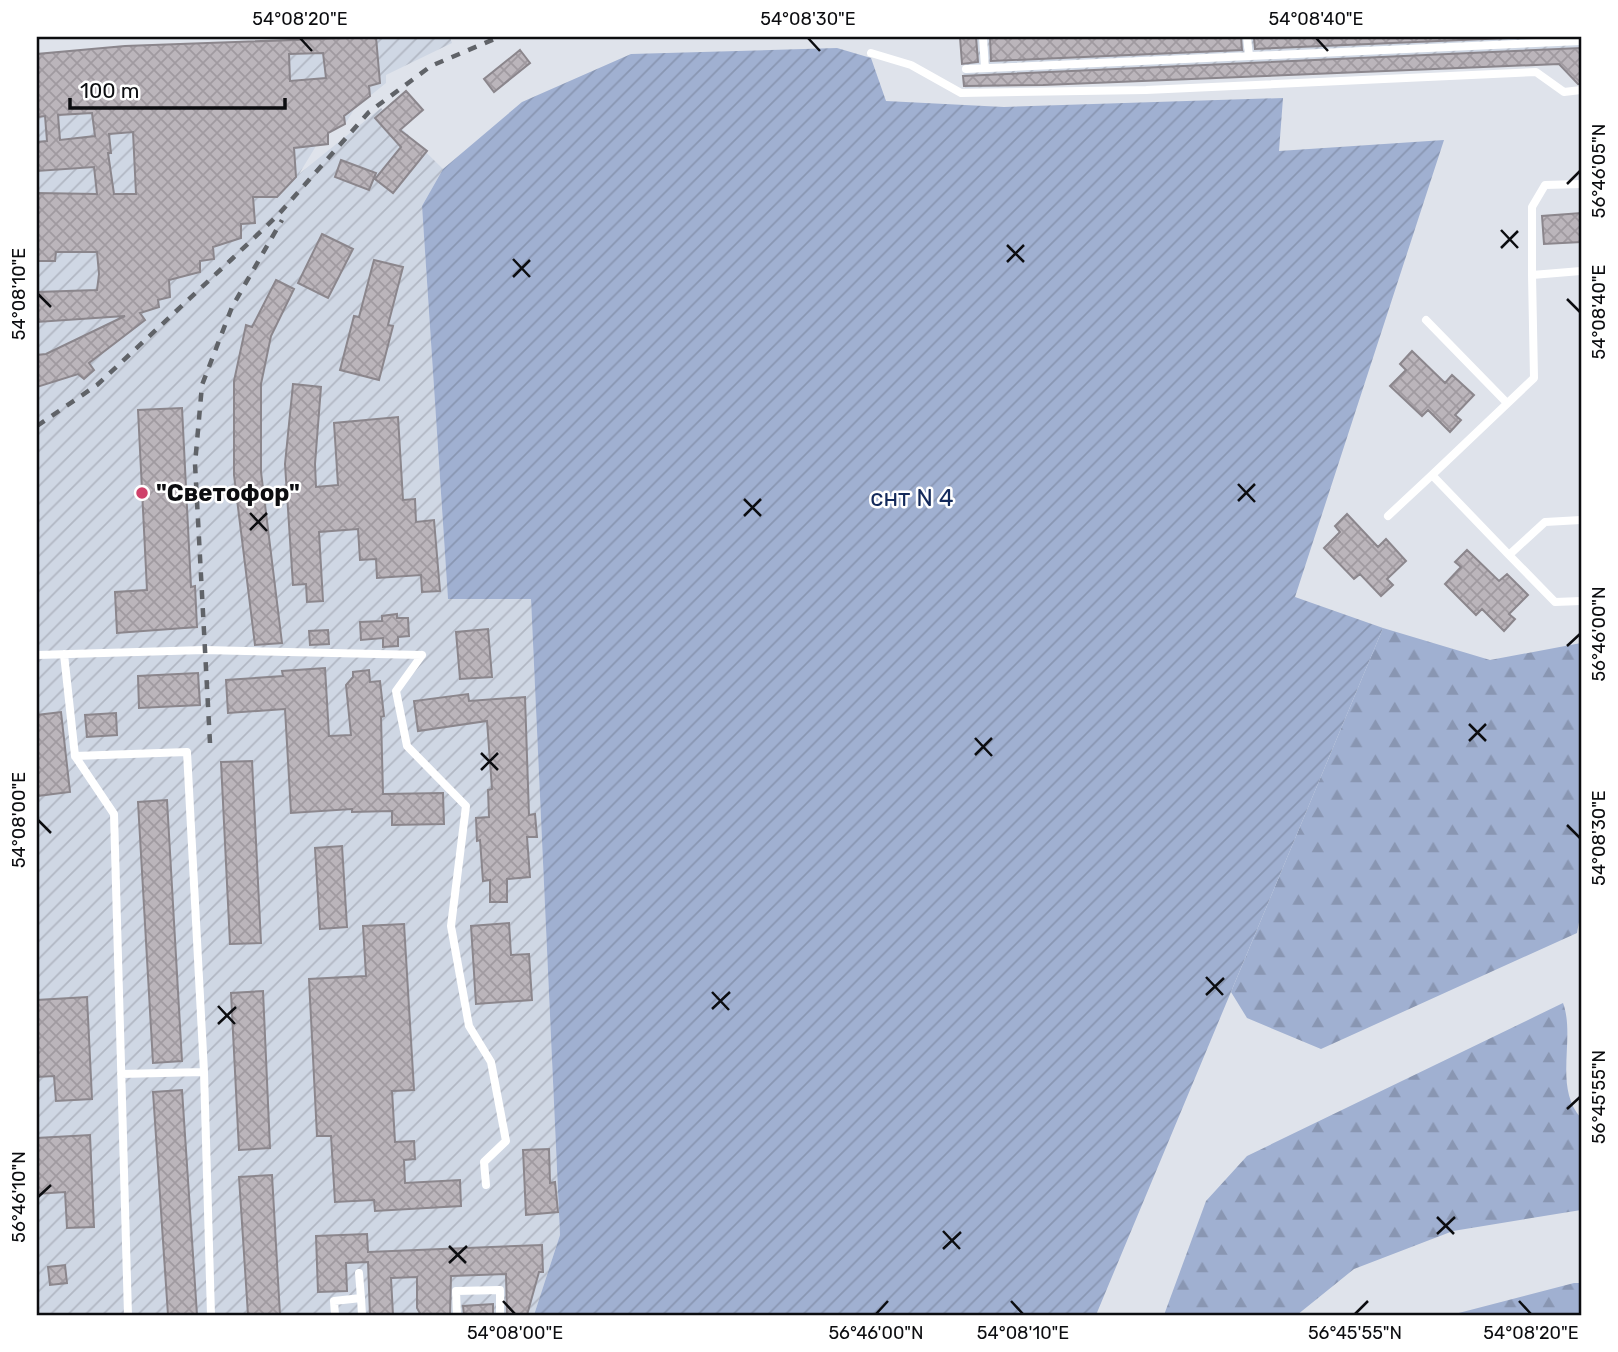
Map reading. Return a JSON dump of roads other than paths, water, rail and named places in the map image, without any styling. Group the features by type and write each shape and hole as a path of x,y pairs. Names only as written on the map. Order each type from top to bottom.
{"lane":[{"path":"983,37 985,68"},
{"path":"1247,37 1249,56"},
{"path":"966,69 1581,41"},
{"path":"871,52 911,65 961,93 1146,90 1536,72 1564,92 1581,90"},
{"path":"1388,516 1534,378 1532,207 1545,186 1581,184"},
{"path":"1532,275 1581,271"},
{"path":"1426,320 1507,403"},
{"path":"1432,474 1555,602 1581,601"},
{"path":"1509,555 1545,522 1581,520"},
{"path":"37,655 204,650 422,655 396,691 407,746 466,806 451,926 469,1026 491,1062 506,1141 484,1162 486,1185"},
{"path":"64,654 75,756 114,814 128,1315"},
{"path":"75,756 187,752 204,1072 211,1315"},
{"path":"121,1074 204,1072"},
{"path":"359,1273 362,1315"},
{"path":"457,1315 456,1291 500,1290 500,1315"},
{"path":"335,1315 334,1301 361,1298"}],"railway":[{"path":"37,426 97,385 233,258 278,215 369,112 431,66 499,37"},
{"path":"210,743 195,464 202,385 232,307 282,220"}],"place":[{"name":"\"Светофор\"","path":"142,493"}],"park label":[{"name":"снт N 4","path":"912,498"}]}
